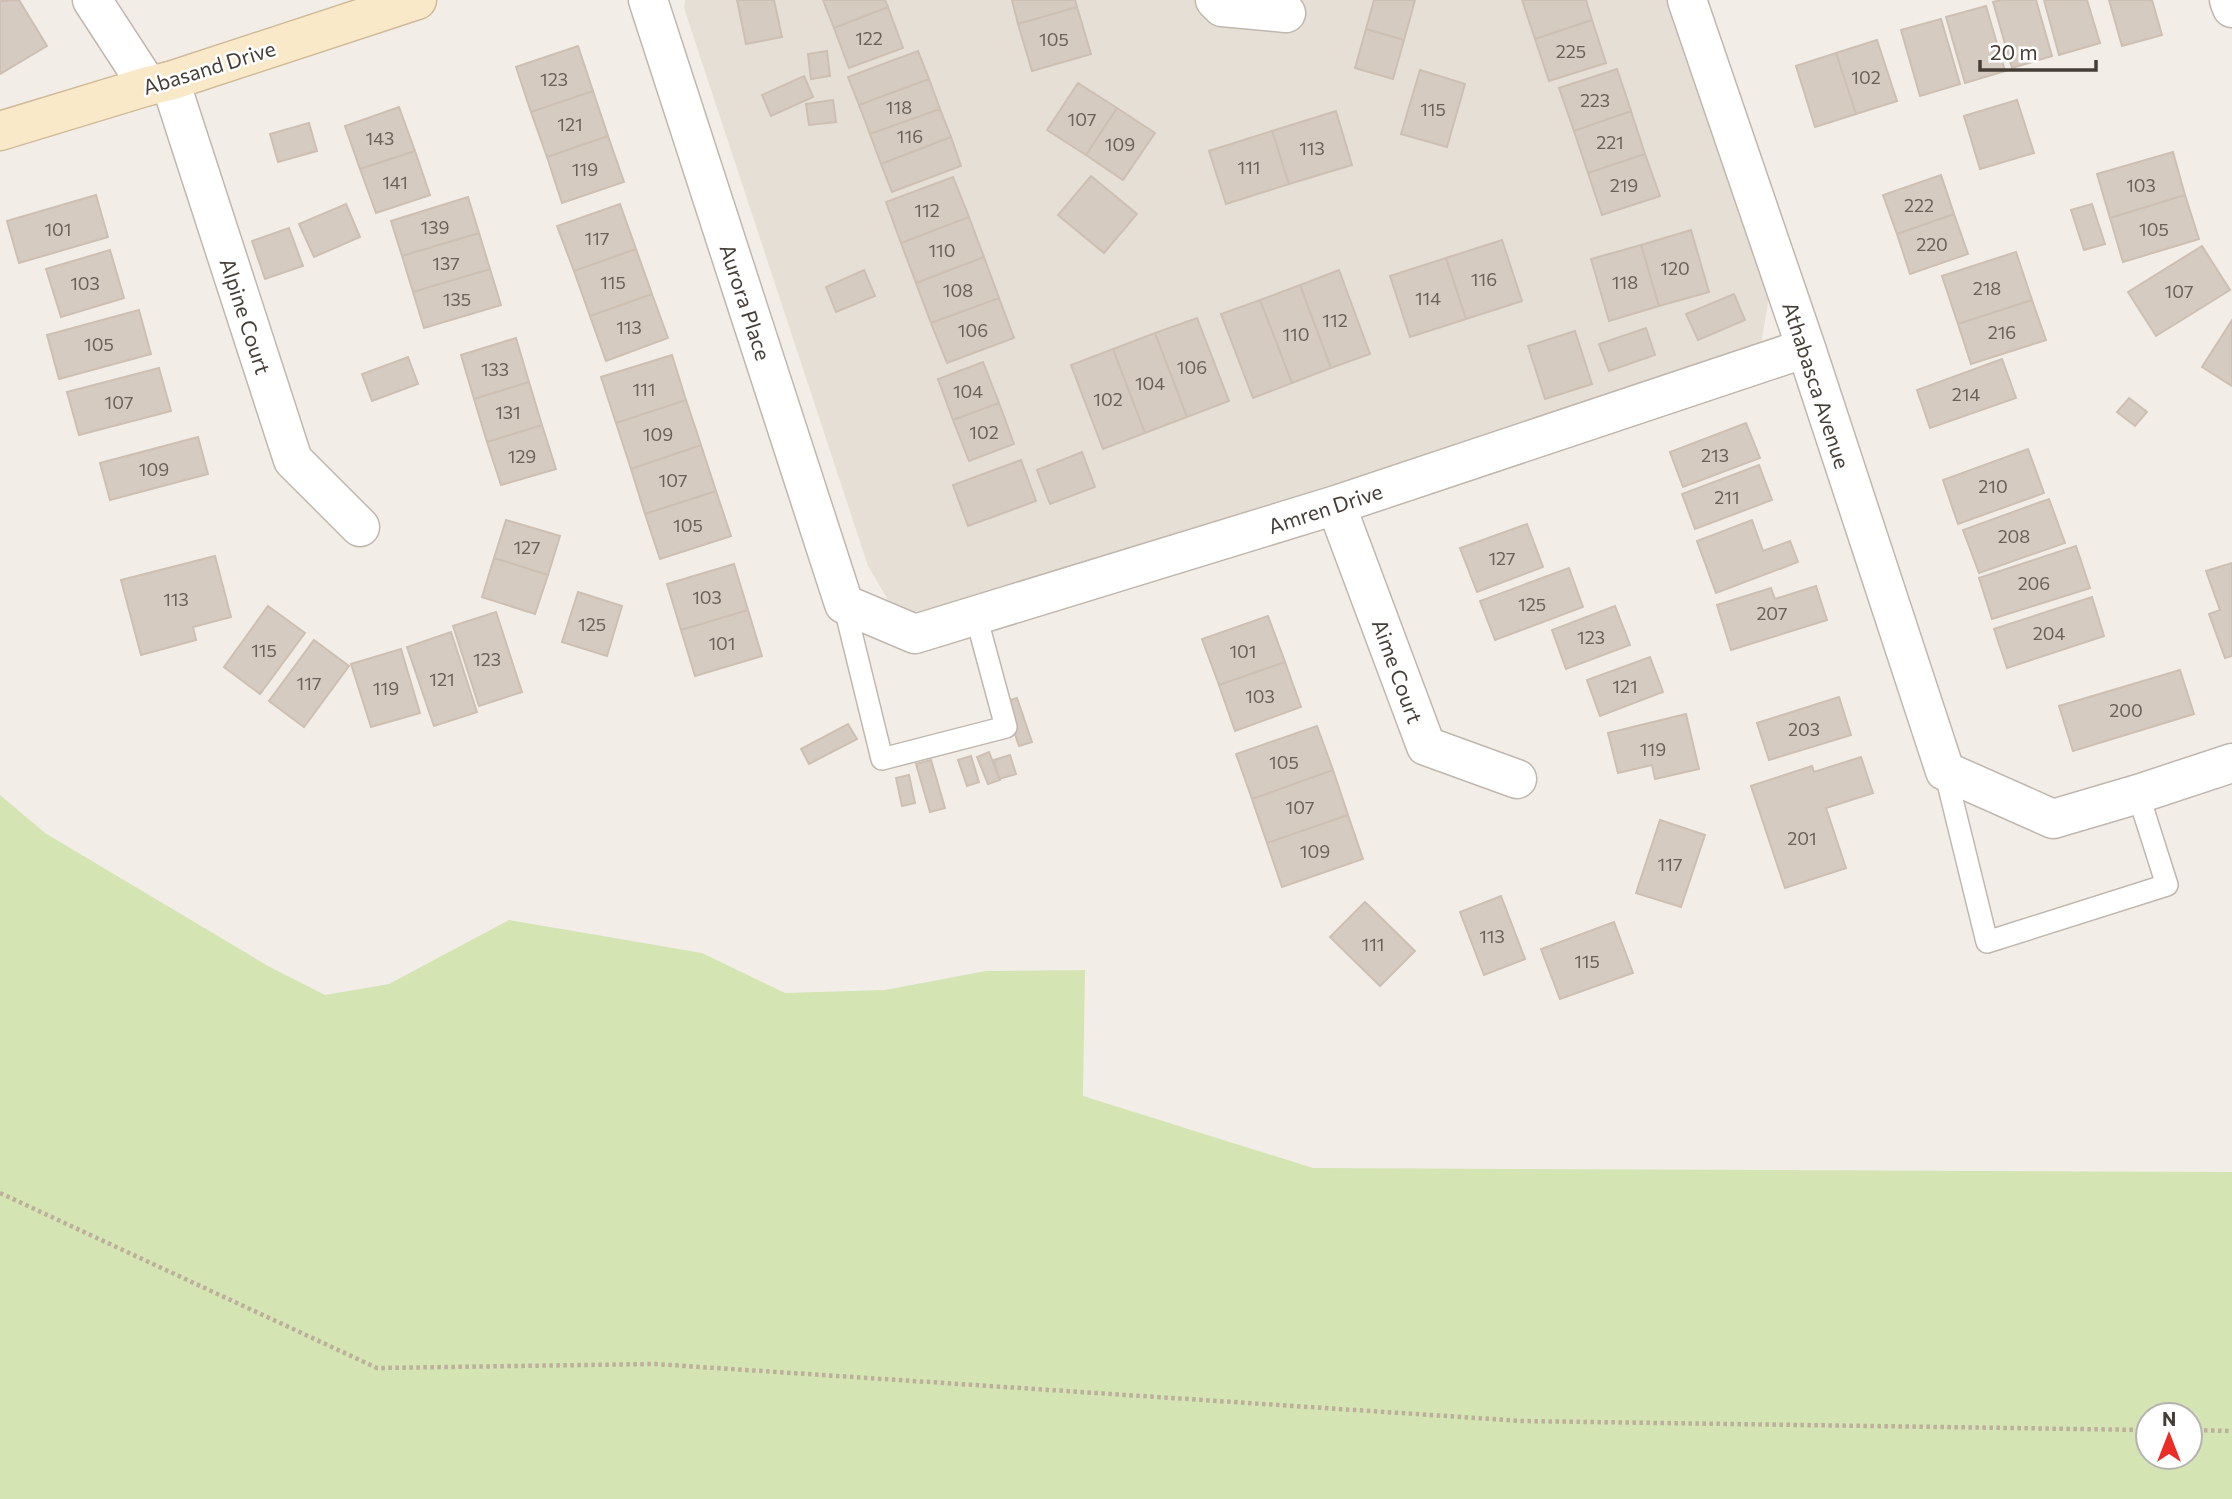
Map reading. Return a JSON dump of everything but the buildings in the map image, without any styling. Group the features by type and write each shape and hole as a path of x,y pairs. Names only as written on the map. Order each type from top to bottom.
{"street":[{"name":"Alpine Court","path":"92,0 159,84 293,460 360,527"},
{"name":"Abasand Drive","path":"0,131 159,84 417,0"},
{"name":"Aurora Place","path":"648,0 844,604"},
{"path":"1214,0 1222,7 1286,13"},
{"name":"Athabasca Avenue","path":"1687,0 1945,771"},
{"path":"2230,0 2232,8"},
{"name":"Amren Drive","path":"844,604 915,634 1336,505 1805,348"},
{"name":"Aime Court","path":"1336,505 1426,746 1517,779"},
{"path":"1945,771 2053,819 2232,763"}],"lane":[{"path":"844,604 882,759 1006,727 976,616"},
{"path":"1945,771 1987,942 2166,885 2138,794"}],"path":[{"path":"0,1193 377,1368 656,1364 1522,1421 2134,1430"},
{"path":"2204,1430 2232,1431"}],"shaded area":[{"path":"685,0 1673,0 1769,297 1761,345 937,614 895,612 868,566 684,8"}],"green space":[{"path":"0,795 45,833 268,966 325,995 389,984 509,920 702,953 785,993 885,990 986,971 1085,970 1083,1096 1313,1168 2232,1172 2232,1499 0,1499"}]}
